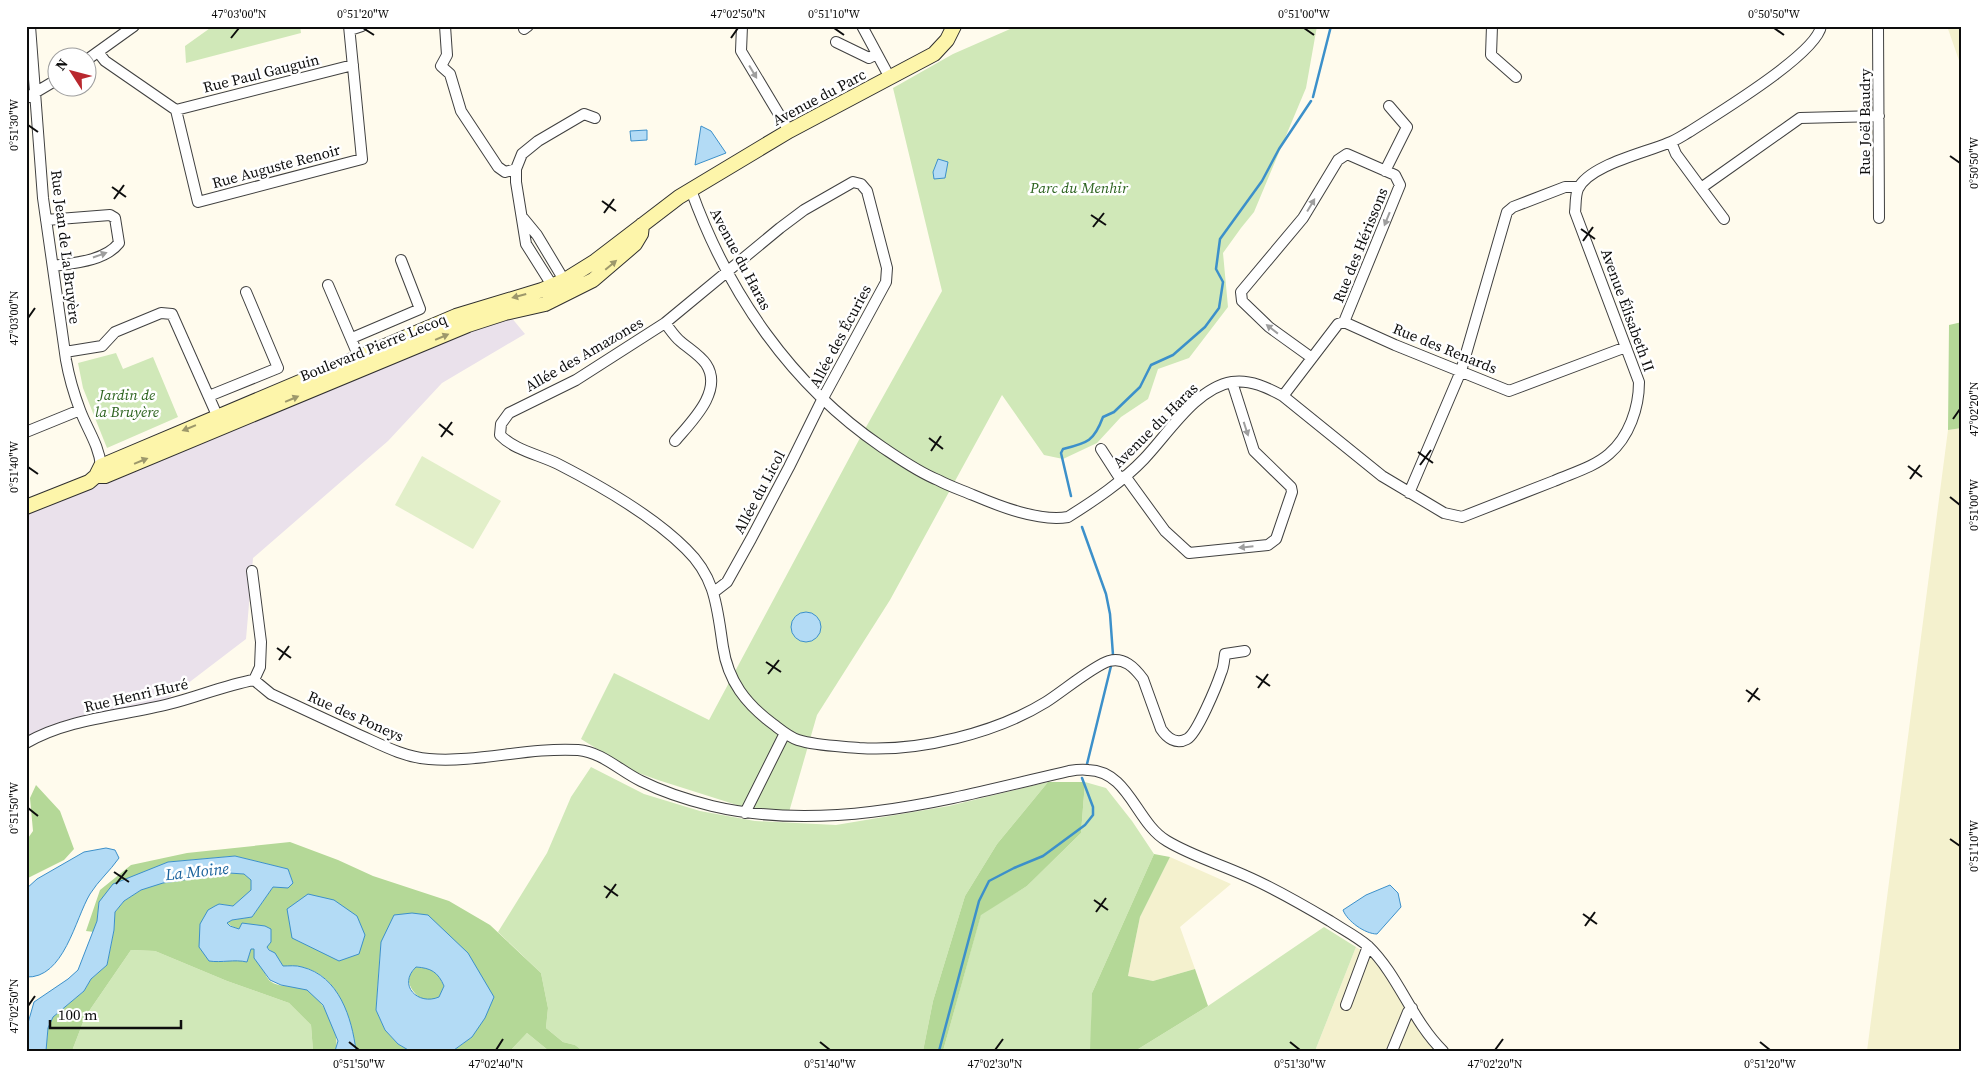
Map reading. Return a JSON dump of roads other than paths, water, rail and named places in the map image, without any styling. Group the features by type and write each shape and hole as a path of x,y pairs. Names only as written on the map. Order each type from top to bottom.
{"street":[{"name":"Rue Jean de La Bruyère","path":"30,26 30,96 68,373 80,410 100,453 98,471"},
{"path":"134,26 98,52 105,61 176,110"},
{"path":"353,66 349,28 362,26"},
{"path":"445,26 447,55 441,66 450,74 460,111 498,168 505,172 516,169"},
{"path":"742,26 741,52 788,131"},
{"name":"Avenue du Parc","path":"691,190 788,131 934,54 948,40 954,26"},
{"path":"1492,26 1491,55 1516,77"},
{"path":"1409,494 1461,371 1507,212 1513,207 1565,187 1579,187 1589,176 1602,168 1671,142 1727,107 1792,61 1810,45 1820,31 1821,26"},
{"name":"Rue Joël Baudry","path":"1878,26 1880,116 1879,218"},
{"path":"862,27 890,78"},
{"path":"836,42 869,58 877,54"},
{"name":"Rue Paul Gauguin","path":"176,110 353,66"},
{"name":"Rue Auguste Renoir","path":"176,110 198,202 362,159 353,66"},
{"path":"30,96 48,85"},
{"path":"1385,171 1407,127 1389,106"},
{"path":"562,289 537,235 522,215 516,182 516,169 522,154 538,141 584,114 595,118"},
{"path":"1701,188 1800,118 1880,116"},
{"path":"1671,142 1676,154 1724,219"},
{"name":"Rue des Hérissons","path":"1312,358 1269,327 1242,301 1241,292 1303,218 1338,160 1347,154 1395,176 1400,185 1344,322"},
{"name":"Allée des Écuries","path":"728,271 780,228 826,197 853,182 861,184 867,191 887,268 886,282 822,400"},
{"name":"Avenue Élisabeth II","path":"1579,187 1576,196 1576,212 1639,382 1639,397 1633,415"},
{"name":"Boulevard Pierre Lecoq","path":"26,507 89,482 98,471 105,476 220,422 361,363 505,313 545,304 594,262 663,208 691,190"},
{"name":"Avenue du Haras","path":"691,190 703,221 744,302 794,370 822,400 850,425 899,459 929,476 981,498 1044,517 1057,518 1068,516 1123,478 1144,459 1194,403 1211,390 1232,382 1251,383 1283,396 1354,455 1409,494 1444,514 1462,517 1586,468 1608,455 1623,438 1633,415"},
{"path":"46,220 110,215 115,218 119,243 114,248 81,262 53,266"},
{"path":"352,338 420,309 401,260"},
{"name":"Allée des Amazones","path":"728,271 664,324 576,380 509,414 502,424 500,435 506,442 556,463 599,487 671,536 697,561 708,577 714,592 728,670 734,682 752,707 786,733 798,740 863,748 937,742 994,726 1026,713 1046,702 1098,666 1116,660 1130,664 1138,672 1143,679 1161,729 1166,736 1174,741 1181,741 1188,739 1197,728 1222,672 1225,654 1245,651"},
{"path":"328,285 361,363"},
{"path":"209,396 278,368 246,292"},
{"path":"65,352 102,346 115,332 161,313 172,314 220,422"},
{"path":"1283,396 1338,324 1344,322"},
{"name":"Rue des Renards","path":"1344,322 1508,391 1626,347"},
{"path":"664,324 707,364 711,382 708,396 700,411 675,441"},
{"path":"1102,449 1165,531 1189,554 1268,545 1276,539 1292,492 1291,487 1254,450 1232,382"},
{"name":"Allée du Licol","path":"714,592 727,582 789,467 822,400"},
{"path":"26,432 80,410"},
{"path":"252,571 261,642 260,667 254,680"},
{"name":"Rue Henri Huré","path":"26,743 64,726 137,712 254,680"},
{"name":"Rue des Poneys","path":"254,680 271,694 395,751 427,759 456,760 542,751 580,750 598,756 640,781 668,792 745,813 802,817 891,809 974,793 1069,771 1090,770 1108,775 1123,787 1148,825 1165,840 1193,855 1247,876 1294,899 1368,946 1380,959 1442,1051"},
{"path":"745,813 786,733"},
{"path":"1346,1005 1368,946"},
{"path":"1392,1051 1408,1012 1412,1008"}],"water":[{"path":"701,126 711,131 726,153 695,165"},
{"path":"647,130 647,140 631,141 630,131"},
{"path":"938,159 948,162 945,178 934,179 933,172"},
{"path":"806,612 817,616 821,627 817,638 806,642 795,638 791,627 795,616"},
{"path":"106,848 115,850 119,858 90,894 67,946 50,968 39,975 26,977 26,889 37,879 84,852"},
{"name":"La Moine","path":"235,856 288,869 293,883 288,888 273,887 252,917 232,920 227,923 239,929 242,923 265,926 271,929 271,942 267,947 275,953 283,966 302,967 315,972 325,979 334,989 347,1012 356,1051 335,1051 338,1041 323,1005 307,990 281,985 270,980 254,958 254,949 251,949 247,962 209,961 199,947 200,924 208,910 219,904 233,906 251,890 251,880 244,874 229,873 163,883 141,890 124,901 115,912 114,930 107,965 91,979 84,991 53,1017 48,1028 46,1051 26,1051 26,1030 34,1002 78,970 97,921 99,902 113,884 168,862"},
{"path":"1390,885 1398,893 1401,907 1377,934 1362,929 1345,914 1343,910 1366,895"},
{"path":"308,894 334,900 357,916 365,935 359,954 339,961 292,938 287,909"},
{"path":"412,913 428,915 468,953 494,997 485,1018 472,1037 454,1050 410,1051 398,1044 385,1030 376,1010 381,942 394,915","holes":["416,967 430,970 442,981 444,986 439,997 424,999 412,992 409,987 411,974"]}],"waterway":[{"path":"1313,97 1331,26"},
{"path":"1071,496 1061,453 1063,449 1089,440 1103,417 1114,412 1140,387 1151,365 1173,355 1205,327 1219,308 1223,282 1216,269 1220,239 1262,181 1279,149 1311,101"},
{"path":"1082,527 1106,594 1110,614 1113,655"},
{"path":"1087,764 1111,666"},
{"path":"939,1051 979,901 989,881 1043,856 1085,825 1093,815 1093,807 1082,778"}],"park label":[{"name":"Parc du Menhir","path":"1079,187"},
{"name":"Jardin de la Bruyère","path":"127,402"}]}
